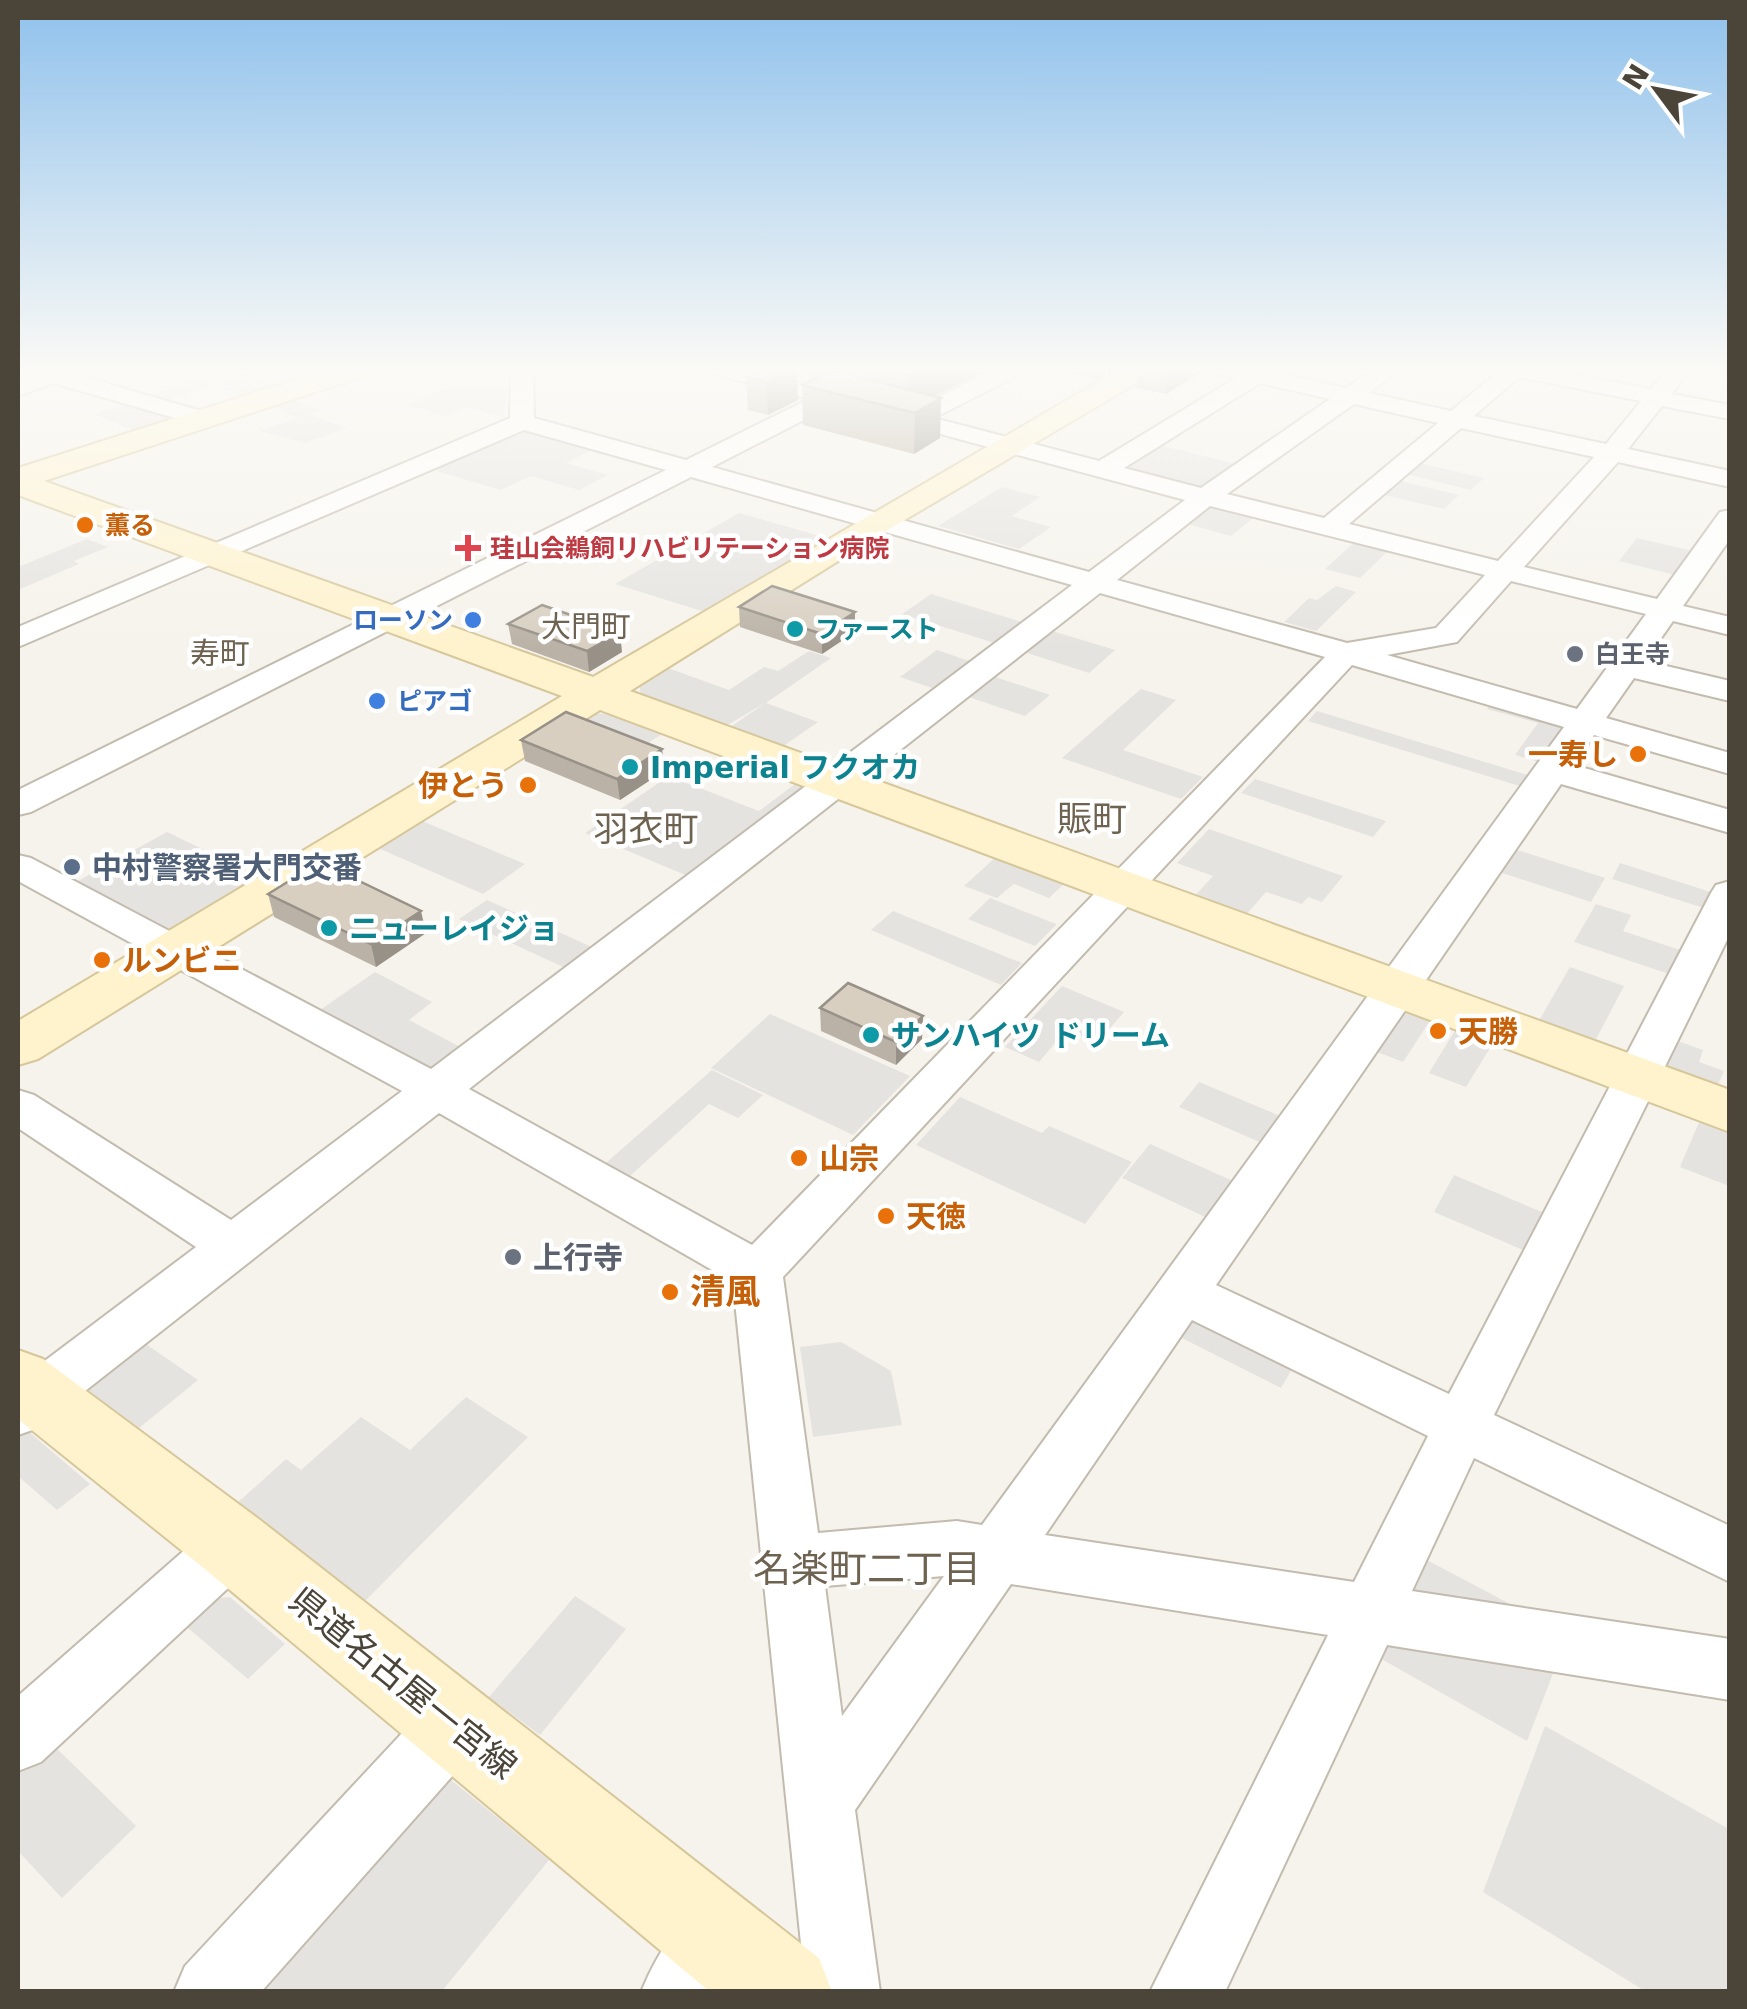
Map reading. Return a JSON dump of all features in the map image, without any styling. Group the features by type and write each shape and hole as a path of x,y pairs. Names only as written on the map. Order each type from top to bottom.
{"street":[{"path":"18,482 78,462"},
{"path":"18,638 428,462"},
{"path":"665,462 1730,764"},
{"path":"18,804 700,462"},
{"path":"18,1046 977,462"},
{"path":"1073,462 1730,626"},
{"path":"1104,470 1117,462"},
{"path":"25,1396 234,1247 1206,496 1256,462"},
{"path":"1329,528 1406,462"},
{"path":"757,1272 1346,653 1446,635 1604,462"},
{"path":"1653,462 1730,478"},
{"path":"18,482 1730,1112"},
{"path":"820,1803 1730,518"},
{"path":"1625,666 1730,691"},
{"path":"1554,770 1730,822"},
{"path":"18,866 437,1091 757,1272"},
{"path":"1187,1992 1461,1426 1730,893"},
{"path":"18,1106 234,1247"},
{"path":"757,1272 843,1992"},
{"path":"1183,1292 1730,1555"},
{"name":"県道名古屋一宮線","path":"25,1396 233,1546 455,1724 697,1964 785,1992"},
{"path":"18,1739 233,1546"},
{"path":"792,1562 957,1548 1730,1670"},
{"path":"212,1992 455,1724"}],"shaded area":[{"path":"441,462 568,462 608,475 579,490 531,476 501,490 427,468"},
{"path":"1130,462 1240,465 1209,488 1193,489 1120,470"},
{"path":"1415,462 1484,478 1471,490 1402,473"},
{"path":"1396,480 1459,495 1444,509 1380,494"},
{"path":"1002,487 1040,497 1012,516 1051,527 1019,549 938,526"},
{"path":"1208,505 1258,514 1231,536 1184,523"},
{"path":"739,513 827,538 705,612 615,584"},
{"path":"1637,538 1692,551 1675,575 1619,561"},
{"path":"87,539 108,547 18,590 18,567"},
{"path":"1358,539 1392,547 1360,578 1325,569"},
{"path":"1336,586 1356,592 1316,631 1284,622 1309,598 1317,600"},
{"path":"931,594 1025,623 998,644 902,614"},
{"path":"1049,630 1115,650 1089,673 1021,651"},
{"path":"937,650 975,663 938,690 900,677"},
{"path":"809,651 831,658 766,703 818,722 782,747 729,728 765,703 726,726 641,695 639,683 665,667 729,690 764,667 778,671"},
{"path":"989,675 1050,695 1025,716 963,695"},
{"path":"1141,689 1176,700 1123,750 1203,777 1181,799 1062,758"},
{"path":"1493,702 1564,726 1539,762 1515,755 1538,723 1487,709"},
{"path":"1317,711 1531,776 1523,787 1308,721"},
{"path":"614,713 665,732 630,755 565,730 590,714"},
{"path":"669,776 759,811 798,782 807,786 695,879 585,833"},
{"path":"1255,779 1386,821 1373,837 1241,793"},
{"path":"422,821 525,864 483,894 378,848"},
{"path":"1209,829 1343,876 1322,902 1308,897 1302,904 1266,892 1245,916 1194,897 1213,876 1177,863"},
{"path":"167,832 264,879 183,927 168,928 78,881"},
{"path":"1508,847 1605,878 1591,902 1493,870"},
{"path":"997,856 1066,882 1049,898 1014,884 997,898 964,886"},
{"path":"1620,863 1714,893 1707,909 1612,879"},
{"path":"990,898 1056,925 1035,946 968,919"},
{"path":"487,900 601,951 574,972 459,919"},
{"path":"1596,904 1631,915 1623,931 1683,951 1672,975 1574,942"},
{"path":"893,911 1022,963 1001,985 871,930"},
{"path":"1570,967 1624,986 1593,1045 1537,1024"},
{"path":"375,972 432,1002 409,1020 470,1052 431,1070 320,1010"},
{"path":"1062,986 1124,1012 1097,1043 1066,1030 1039,1062 1005,1047"},
{"path":"1405,1009 1431,1019 1403,1062 1372,1050"},
{"path":"770,1014 910,1076 853,1135 711,1068"},
{"path":"1456,1029 1493,1043 1466,1087 1429,1073"},
{"path":"1675,1040 1703,1050 1699,1062 1724,1071 1716,1089 1676,1075 1664,1064"},
{"path":"712,1070 763,1095 738,1118 709,1104 630,1176 606,1163"},
{"path":"1199,1082 1290,1120 1271,1147 1179,1107"},
{"path":"960,1097 1042,1133 1049,1126 1132,1162 1085,1224 916,1145"},
{"path":"1700,1120 1729,1131 1729,1186 1680,1167"},
{"path":"1150,1144 1242,1185 1216,1222 1122,1178"},
{"path":"1454,1175 1549,1215 1530,1253 1434,1212"},
{"path":"1185,1310 1295,1364 1281,1388 1170,1332"},
{"path":"137,1338 198,1380 139,1428 79,1384"},
{"path":"841,1342 891,1371 902,1425 813,1437 800,1347"},
{"path":"466,1397 528,1437 363,1603 234,1506 286,1459 301,1470 361,1417 410,1450"},
{"path":"22,1426 90,1484 57,1510 18,1476 18,1430"},
{"path":"1425,1559 1512,1605 1507,1617 1405,1601"},
{"path":"575,1596 626,1629 540,1735 489,1697"},
{"path":"230,1597 285,1644 248,1679 182,1623 208,1599"},
{"path":"1389,1630 1559,1658 1527,1741 1376,1656"},
{"path":"1545,1726 1729,1829 1729,1991 1645,1991 1483,1892"},
{"path":"46,1738 136,1826 62,1898 18,1851 18,1764"},
{"path":"450,1779 549,1860 442,1991 242,1992 433,1780"}],"building":[{"path":"772,586 855,612 822,634 739,607"},
{"path":"542,605 620,632 587,651 508,624"},
{"path":"566,712 662,749 617,779 521,740"},
{"path":"320,862 421,911 371,944 268,894"},
{"path":"848,983 923,1016 896,1042 820,1008"}],"place":[{"name":"薫る","path":"85,525"},
{"name":"珪山会鵜飼リハビリテーション病院","path":"468,548"},
{"name":"ローソン","path":"473,620"},
{"name":"ファースト","path":"795,629"},
{"name":"白王寺","path":"1575,654"},
{"name":"ピアゴ","path":"377,701"},
{"name":"一寿し","path":"1638,754"},
{"name":"Imperial フクオカ","path":"630,767"},
{"name":"伊とう","path":"528,785"},
{"name":"中村警察署大門交番","path":"72,867"},
{"name":"ニューレイジョ","path":"329,928"},
{"name":"ルンビニ","path":"102,960"},
{"name":"天勝","path":"1438,1031"},
{"name":"サンハイツ ドリーム","path":"871,1035"},
{"name":"山宗","path":"799,1158"},
{"name":"天徳","path":"886,1216"},
{"name":"上行寺","path":"513,1257"},
{"name":"清風","path":"670,1292"}],"district":[{"name":"大門町","path":"586,626"},
{"name":"寿町","path":"220,653"},
{"name":"賑町","path":"1092,819"},
{"name":"羽衣町","path":"646,829"},
{"name":"名楽町二丁目","path":"867,1569"}]}
